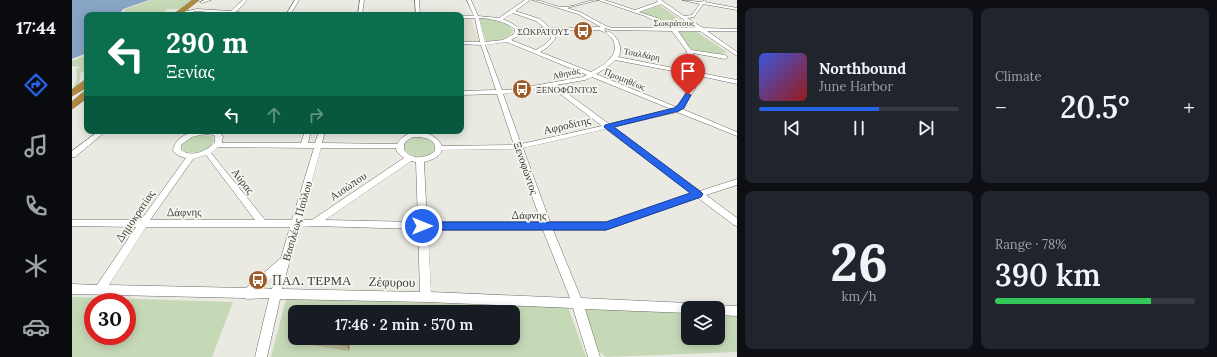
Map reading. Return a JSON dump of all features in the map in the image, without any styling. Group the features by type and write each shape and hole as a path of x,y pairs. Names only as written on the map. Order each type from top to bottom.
{"highway":[{"path":"190,12 200,1"},
{"path":"181,12 200,1"},
{"path":"72,94 84,85"},
{"path":"72,106 84,96"}],"street":[{"path":"200,1 209,0"},
{"path":"233,12 245,0"},
{"path":"290,12 297,0"},
{"path":"360,12 362,0"},
{"path":"417,0 418,12"},
{"name":"Ξενοφώντος","path":"469,0 476,17 482,43 547,227 577,302 594,357"},
{"path":"499,20 528,0"},
{"path":"534,0 564,8 585,16 602,28"},
{"path":"564,8 596,0"},
{"path":"600,0 660,22 674,30 689,51 698,74 695,83 677,110"},
{"path":"684,0 703,2 737,9"},
{"path":"634,12 660,1 737,54"},
{"path":"684,18 693,16 703,2"},
{"path":"185,12 192,10 212,12"},
{"path":"512,11 538,20 551,29 554,34 553,39 546,46 536,52"},
{"path":"464,17 499,20 509,23 517,29 516,34 507,40 482,43 464,43"},
{"name":"Σωκράτους","path":"517,29 602,28 610,30 737,30"},
{"path":"610,30 617,44 618,50 615,58"},
{"name":"Προμηθέως","path":"507,40 737,134"},
{"path":"689,51 725,57"},
{"name":"Τσαλδάρη","path":"615,58 737,82"},
{"name":"Αθηνάς","path":"464,93 500,93 579,80 592,75 615,58"},
{"path":"552,85 737,222"},
{"name":"Αφροδίτης","path":"440,148 519,147 677,110"},
{"path":"72,155 99,134"},
{"path":"187,134 176,148 180,154 191,156 207,152 218,145 318,147 399,146"},
{"path":"217,134 220,138 218,145"},
{"path":"304,146 307,134"},
{"name":"Βασιλέως Παύλου","path":"261,357 275,295 321,134"},
{"path":"399,146 407,137 416,134"},
{"path":"399,146 402,153 410,158 420,160 434,156 440,148 435,140 421,134"},
{"name":"Αύρας","path":"207,152 262,222"},
{"name":"Δημοκρατίας","path":"100,290 143,224 191,156"},
{"name":"Αισώπου","path":"314,223 410,158"},
{"path":"420,160 426,297"},
{"name":"Δάφνης","path":"314,223 422,226 606,226 737,182"},
{"name":"Δάφνης","path":"72,223 296,223"},
{"path":"296,223 314,223"},
{"path":"247,294 286,259"},
{"name":"Ζέφυρου","path":"72,290 426,297 577,302 681,308"},
{"path":"725,310 737,311"}],"shaded area":[{"path":"464,18 471,18 479,42 464,41"}],"green space":[{"path":"151,0 192,0 179,9 167,9 163,12 124,12 125,9"},
{"path":"658,4 693,29 676,28 637,12"},
{"path":"478,19 498,20 507,24 513,31 505,38 486,41"},
{"path":"677,32 697,32 727,52 719,55 691,49"},
{"path":"84,56 84,71 80,72 79,84 72,90 77,79 76,69 80,67 72,66 72,61"},
{"path":"200,135 212,136 214,140 206,150 192,153 183,150 182,146 185,142"},
{"path":"419,137 429,139 434,143 435,148 427,155 420,157 405,150 404,147 408,140"},
{"path":"72,297 84,297 84,345 136,345 136,299 233,302 212,357 72,357"},
{"path":"286,299 498,305 288,305 288,345 520,345 520,306 568,307 586,357 271,357"},
{"path":"583,308 681,313 681,345 725,345 725,315 737,316 737,352 606,357 597,350"}],"water":[{"path":"72,0 149,0 123,9 121,12 84,12 84,54 72,59"}],"place":[{"name":"ΣΩΚΡΑΤΟΥΣ","path":"583,31"},
{"name":"ΞΕΝΟΦΩΝΤΟΣ","path":"522,89"},
{"name":"ΠΑΛ. ΤΕΡΜΑ","path":"258,280"}],"route":[{"path":"422,226 606,226 698,194 608,127 677,110 688,95"}]}
